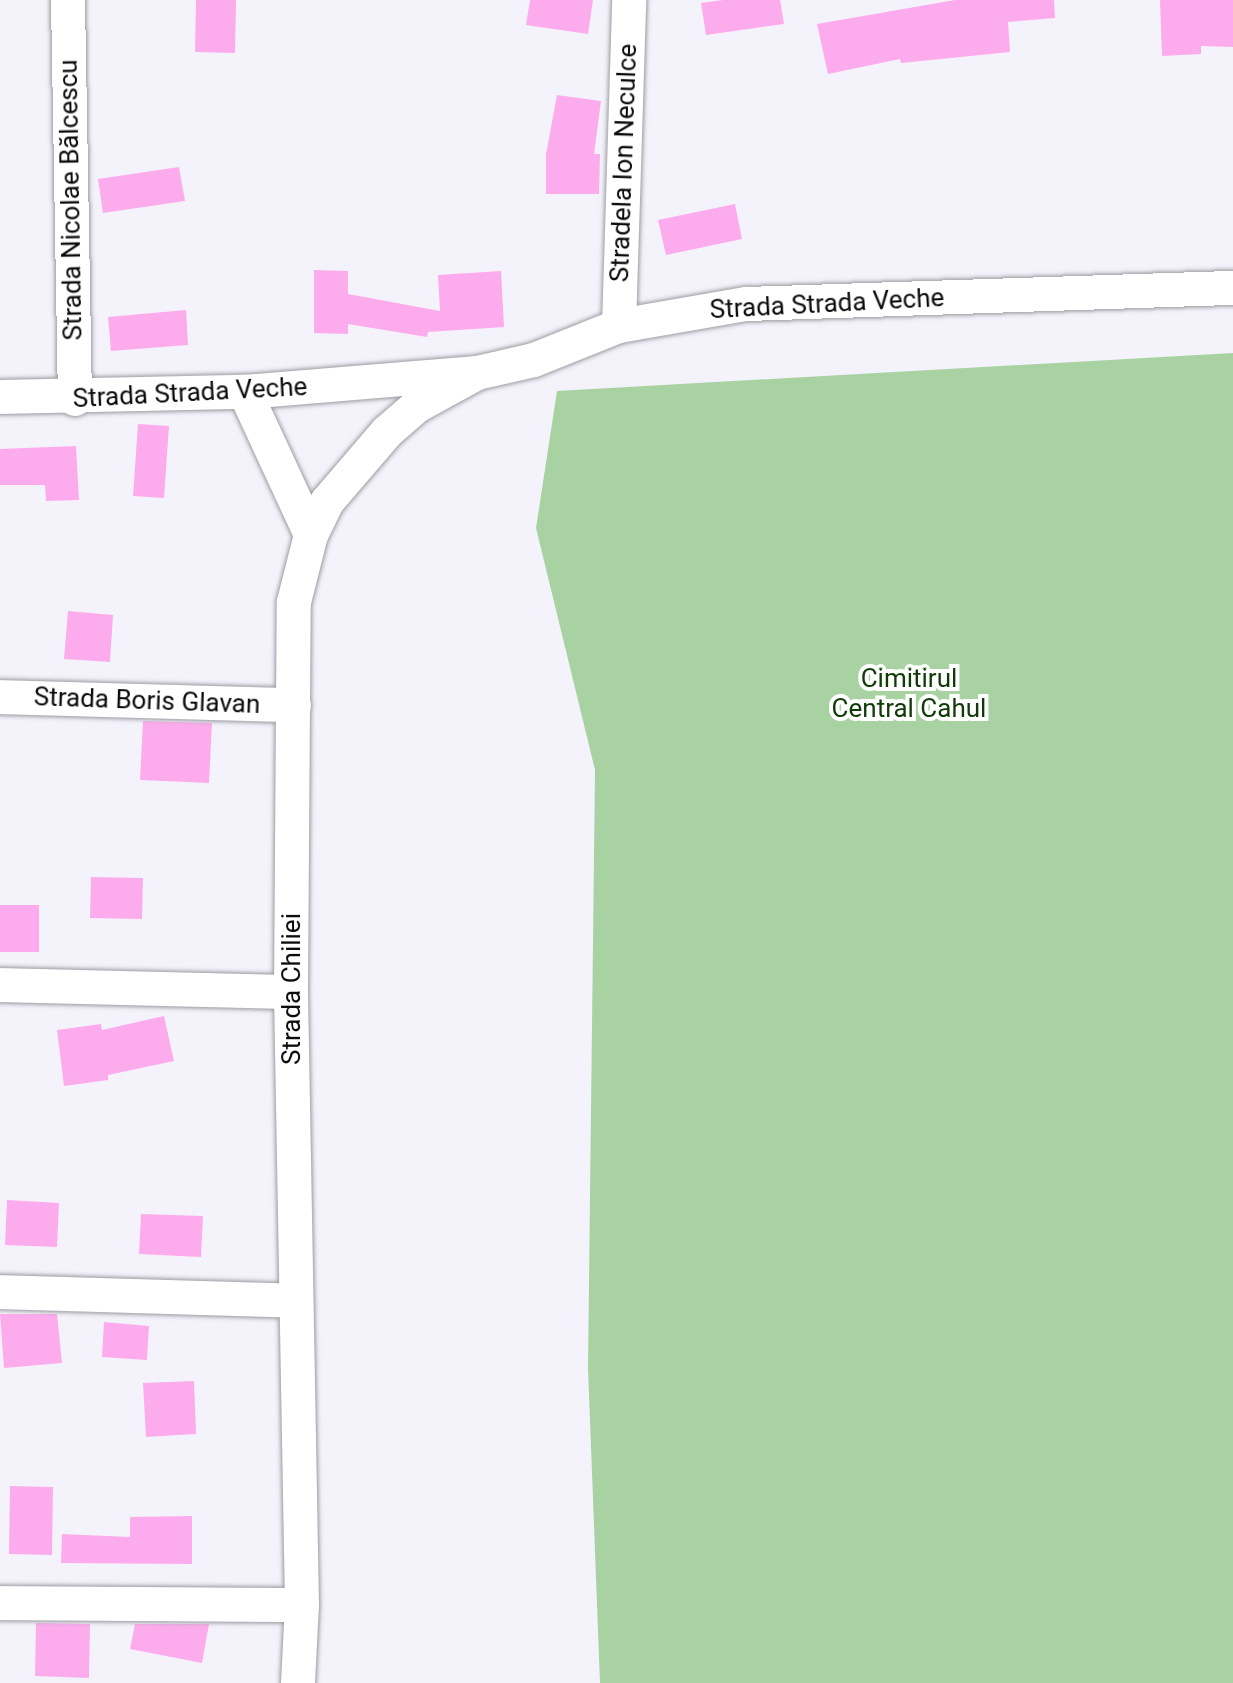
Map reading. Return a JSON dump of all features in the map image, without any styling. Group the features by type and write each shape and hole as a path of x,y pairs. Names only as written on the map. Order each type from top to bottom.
{"street":[{"name":"Strada Nicolae Bălcescu","path":"68,0 75,399"},
{"name":"Stradela Ion Neculce","path":"619,326 629,0"},
{"name":"Strada Strada Veche","path":"0,397 75,399 245,392 477,373 534,360 619,326 747,304 1233,288"},
{"name":"Strada Chiliei","path":"298,1683 302,1605 291,992 294,602 311,535 327,502 387,432 417,406 477,373"},
{"path":"245,392 311,535"},
{"name":"Strada Boris Glavan","path":"0,697 294,705"},
{"path":"0,985 291,992"},
{"path":"0,1292 296,1301"},
{"path":"0,1603 302,1605"}],"green space":[{"name":"Cimitirul Central Cahul","path":"1233,353 1233,1683 600,1683 588,1368 595,770 536,528 557,391"}],"building":[{"path":"196,0 236,0 235,53 195,52"},
{"path":"530,0 593,0 588,34 526,25"},
{"path":"780,0 784,24 706,35 701,3"},
{"path":"955,0 1054,0 1055,18 1008,22 1010,52 901,63 900,59 828,74 817,24"},
{"path":"1160,0 1233,0 1233,47 1201,46 1201,54 1162,56"},
{"path":"557,95 601,101 594,154 600,154 599,194 546,194 546,154"},
{"path":"179,167 185,201 103,213 98,179"},
{"path":"735,204 742,239 666,255 658,220"},
{"path":"314,270 348,271 348,294 440,311 438,275 501,271 504,327 428,332 427,337 348,324 348,334 314,333"},
{"path":"186,310 188,345 111,351 108,317"},
{"path":"138,424 169,426 164,498 133,496"},
{"path":"76,446 79,500 46,501 45,485 0,485 0,449"},
{"path":"68,611 113,615 110,662 64,659"},
{"path":"143,721 212,723 209,783 140,780"},
{"path":"91,877 143,878 142,919 90,918"},
{"path":"0,905 39,905 39,952 0,952"},
{"path":"164,1016 174,1061 108,1075 108,1080 64,1086 57,1030 101,1024 102,1030"},
{"path":"7,1200 59,1203 57,1247 5,1245"},
{"path":"141,1214 203,1216 201,1257 139,1254"},
{"path":"0,1314 57,1314 62,1363 4,1368"},
{"path":"104,1322 149,1326 147,1360 102,1357"},
{"path":"194,1381 196,1434 146,1437 143,1383"},
{"path":"10,1486 53,1487 52,1555 9,1554"},
{"path":"192,1516 192,1564 61,1563 62,1534 130,1537 130,1517"},
{"path":"36,1623 90,1624 89,1678 35,1676"},
{"path":"135,1624 209,1624 202,1663 130,1649"}]}
